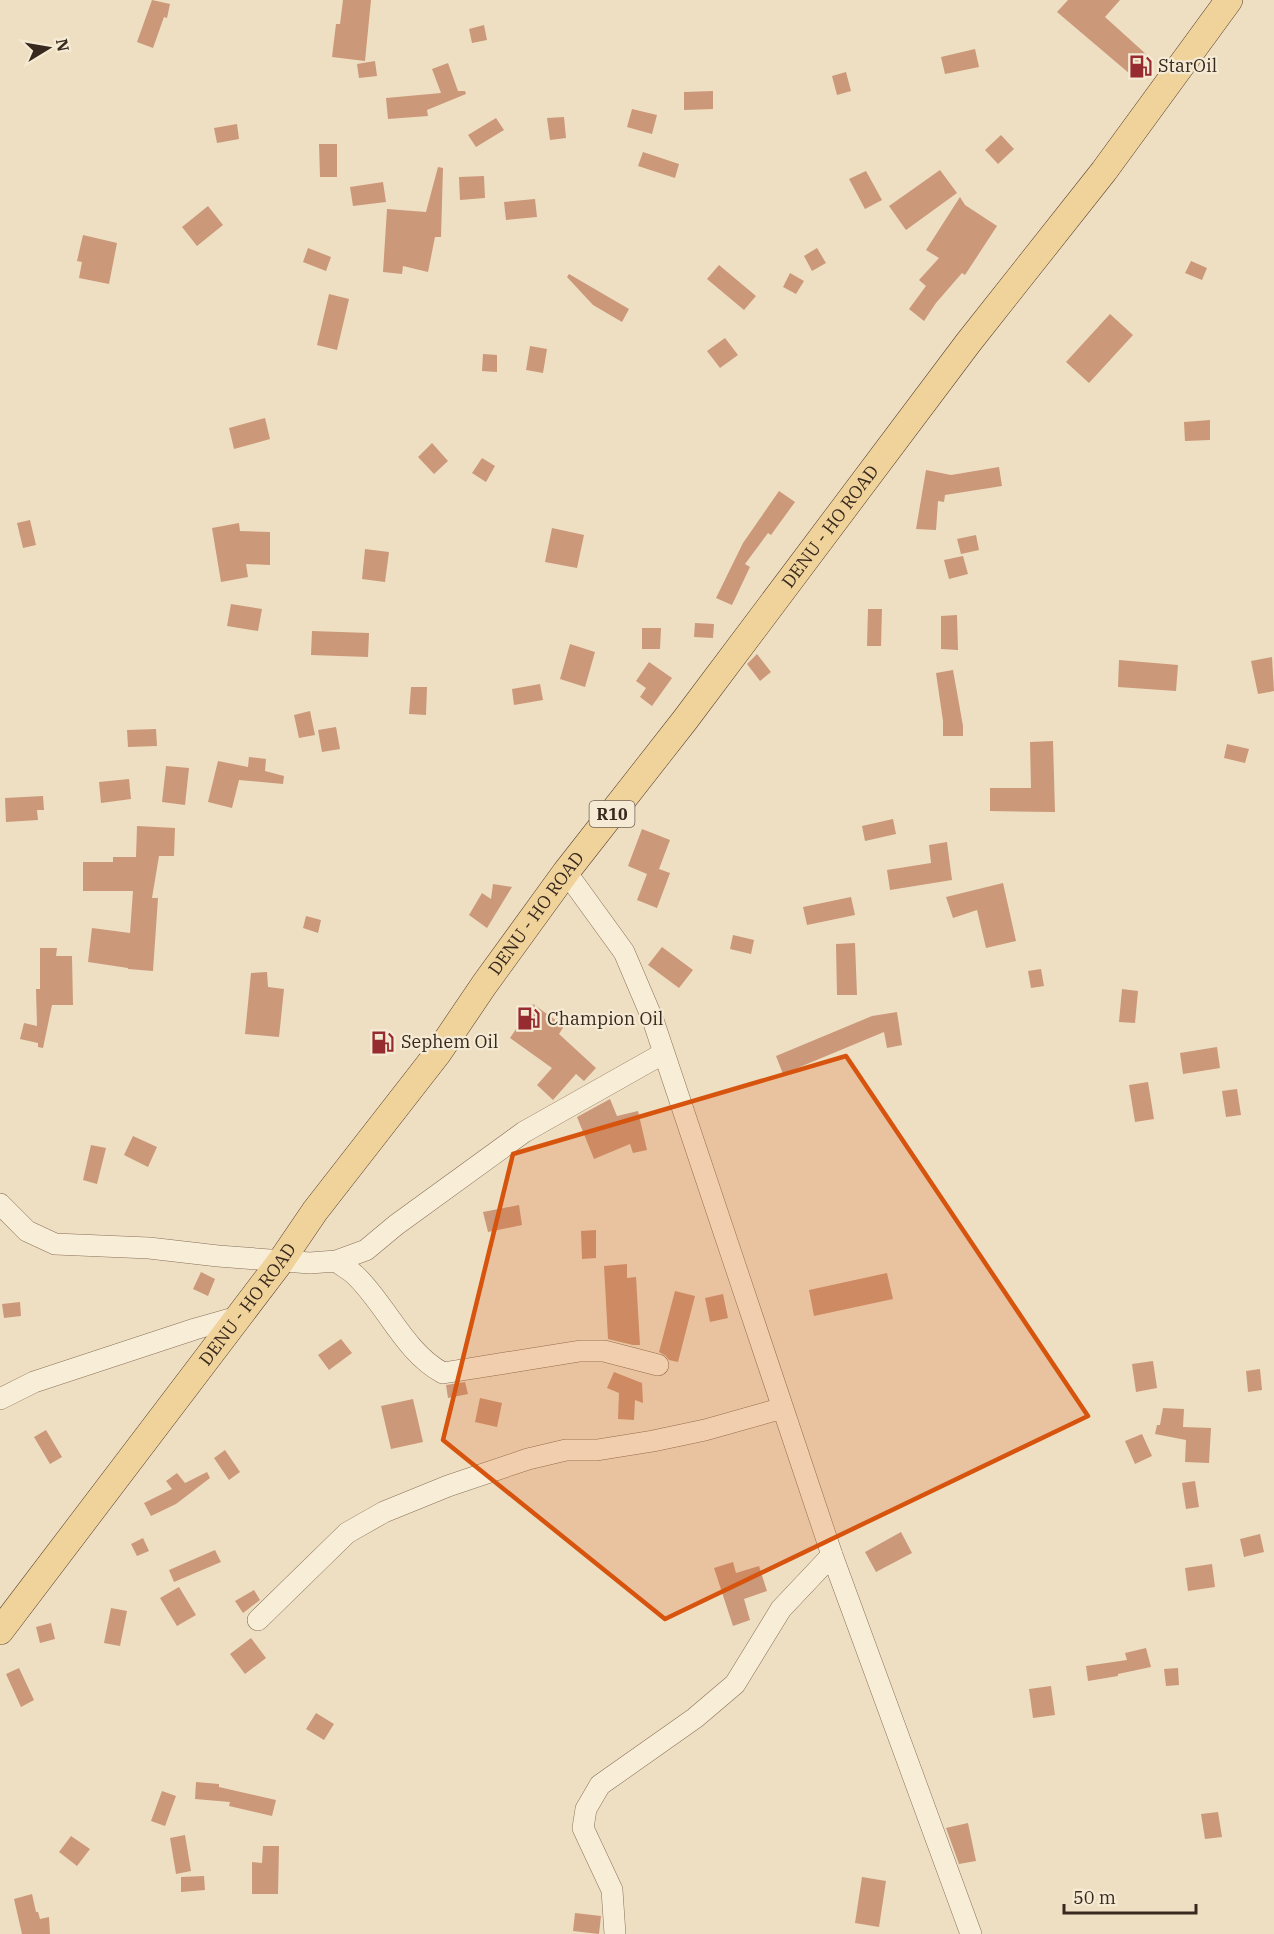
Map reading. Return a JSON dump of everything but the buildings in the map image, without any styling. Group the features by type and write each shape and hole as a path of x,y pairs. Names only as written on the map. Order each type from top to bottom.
{"main road":[{"name":"DENU - HO ROAD","path":"0,1631 281,1261 315,1211 438,1053 566,872 692,710 968,344 1104,171 1228,0"}],"street":[{"path":"566,872 624,952 653,1020 832,1555 971,1934"},
{"path":"0,1204 27,1231 55,1244 149,1248 310,1263 336,1262 366,1250 396,1225 524,1132 664,1053"},
{"path":"336,1262 355,1275 415,1350 434,1368 443,1373 580,1351 604,1351 658,1365"},
{"path":"0,1399 34,1382 237,1317"},
{"path":"258,1620 347,1533 384,1512 448,1486 528,1459 566,1450 597,1450 653,1441 705,1430 783,1408"},
{"path":"615,1934 612,1890 583,1828 586,1809 600,1785 694,1718 735,1684 781,1609 832,1555"}],"highlighted area":[{"path":"846,1056 1088,1416 665,1619 443,1440 513,1154"}],"place":[{"name":"StarOil","path":"1140,66"},
{"name":"Champion Oil","path":"529,1019"},
{"name":"Sephem Oil","path":"383,1042"}]}
